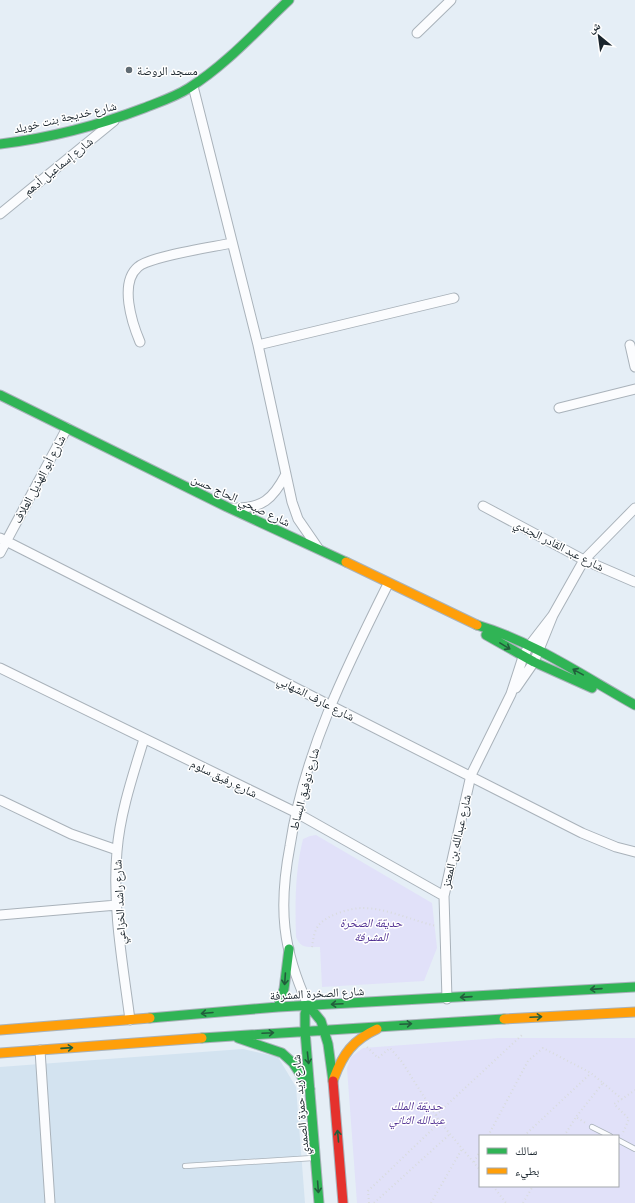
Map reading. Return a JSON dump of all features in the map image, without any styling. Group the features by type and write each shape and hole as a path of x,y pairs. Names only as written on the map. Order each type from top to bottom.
{"street":[{"name":"شارع خديجة بنت خويلد","path":"0,144 52,136 117,119 166,100 193,86 288,0"},
{"path":"417,33 451,0"},
{"path":"193,86 258,345 294,511 319,549"},
{"name":"شارع إسماعيل أدهم","path":"0,214 117,119"},
{"path":"140,342 133,324 128,289 131,275 137,267 153,260 232,243"},
{"path":"258,345 454,298"},
{"path":"630,345 635,367"},
{"path":"559,408 635,389"},
{"name":"شارع صبحي الحاج حسن","path":"0,395 227,507 319,549 472,624 487,628 540,651 635,705"},
{"name":"شارع أبو الهذيل العلاف","path":"0,552 3,539 67,428"},
{"path":"227,507 248,507 267,500 274,494 286,474"},
{"name":"شارع عبد القادر الجندي","path":"483,506 584,560 635,582"},
{"name":"شارع عبدالله بن المعتز","path":"447,999 444,896 471,775 511,694 523,657 529,646 553,615 584,560 635,508"},
{"name":"شارع عارف الشهابي","path":"3,539 471,775 582,833 616,847 635,852"},
{"name":"شارع توفيق البساط","path":"308,1006 299,984 289,949 285,926 284,905 287,865 295,812 316,741 330,705 388,584"},
{"name":"شارع عبدالله بن المعتز","path":"511,694 540,651 553,615"},
{"name":"شارع صبحي الحاج حسن","path":"472,624 484,634 523,657 591,688 611,692"},
{"name":"شارع رفيق سلوم","path":"0,668 295,812 444,896"},
{"name":"شارع راشد الخزاعي","path":"130,1020 117,905 117,850 122,816 144,739"},
{"path":"0,800 71,834 117,850"},
{"path":"0,915 117,905"},
{"path":"278,1007 284,989 289,949"},
{"name":"شارع الصخرة المشرفة","path":"0,1030 278,1007 447,999 635,987"},
{"path":"308,1006 321,1021 325,1030 333,1080 343,1203"},
{"name":"شارع زيد حمزة الصمدي","path":"308,1006 305,1014 305,1031 320,1203"},
{"path":"0,1053 389,1025 635,1012"},
{"path":"333,1080 342,1056 352,1044 364,1035 389,1025"},
{"path":"230,1036 282,1053 293,1063 311,1092"},
{"path":"40,1050 50,1203"}],"lane":[{"path":"592,1127 608,1135"},
{"path":"619,1140 635,1148"},
{"path":"185,1166 316,1158"}],"path":[{"path":"312,947 318,926 328,918 363,908 445,927"},
{"path":"436,1115 522,1035"},
{"path":"365,1045 378,1058 390,1048 402,1062 440,1122 479,1169"},
{"path":"489,1135 528,1061 543,1048 592,1073 622,1099"},
{"path":"525,1135 592,1073"},
{"path":"565,1135 576,1117 603,1083"},
{"path":"619,1140 629,1120 614,1104 635,1090"},
{"path":"576,1117 592,1127"},
{"path":"369,1203 368,1192 440,1122"},
{"path":"374,1203 450,1134"},
{"path":"431,1203 462,1149"},
{"path":"474,1163 479,1153"},
{"path":"494,1187 506,1203"},
{"path":"523,1203 532,1187"}],"shaded area":[{"path":"243,1049 278,1057 296,1087 305,1203 0,1203 0,1067"}],"green space":[{"name":"حديقة الصخرة المشرفة","path":"316,835 432,903 437,948 424,981 322,987 320,947 308,947 300,944 296,937 296,888 300,851 303,839"},
{"name":"حديقة الملك عبدالله الثاني","path":"499,1038 635,1038 635,1203 357,1203 347,1068 351,1057 363,1048"}],"traffic: fast":[{"path":"0,144 55,135 91,126 178,94 203,79 216,69 289,0"},
{"path":"0,395 227,507 346,562"},
{"path":"477,625 498,632 558,660 635,705"},
{"path":"486,635 534,662 592,688"},
{"path":"278,1007 284,989 289,949"},
{"path":"150,1018 278,1007 635,987"},
{"path":"319,1203 305,1031 305,1014 308,1005 321,1021 328,1044 333,1081"},
{"path":"202,1038 504,1019"},
{"path":"238,1038 282,1053 293,1063 310,1089"}],"traffic: slow":[{"path":"346,562 477,625"},
{"path":"504,1019 635,1012"},
{"path":"0,1030 150,1018"},
{"path":"334,1078 345,1055 355,1043 377,1029"},
{"path":"0,1053 202,1038"}],"traffic: jam":[{"path":"333,1081 343,1203"}],"place":[{"name":"مسجد الروضة","path":"129,70"}]}
